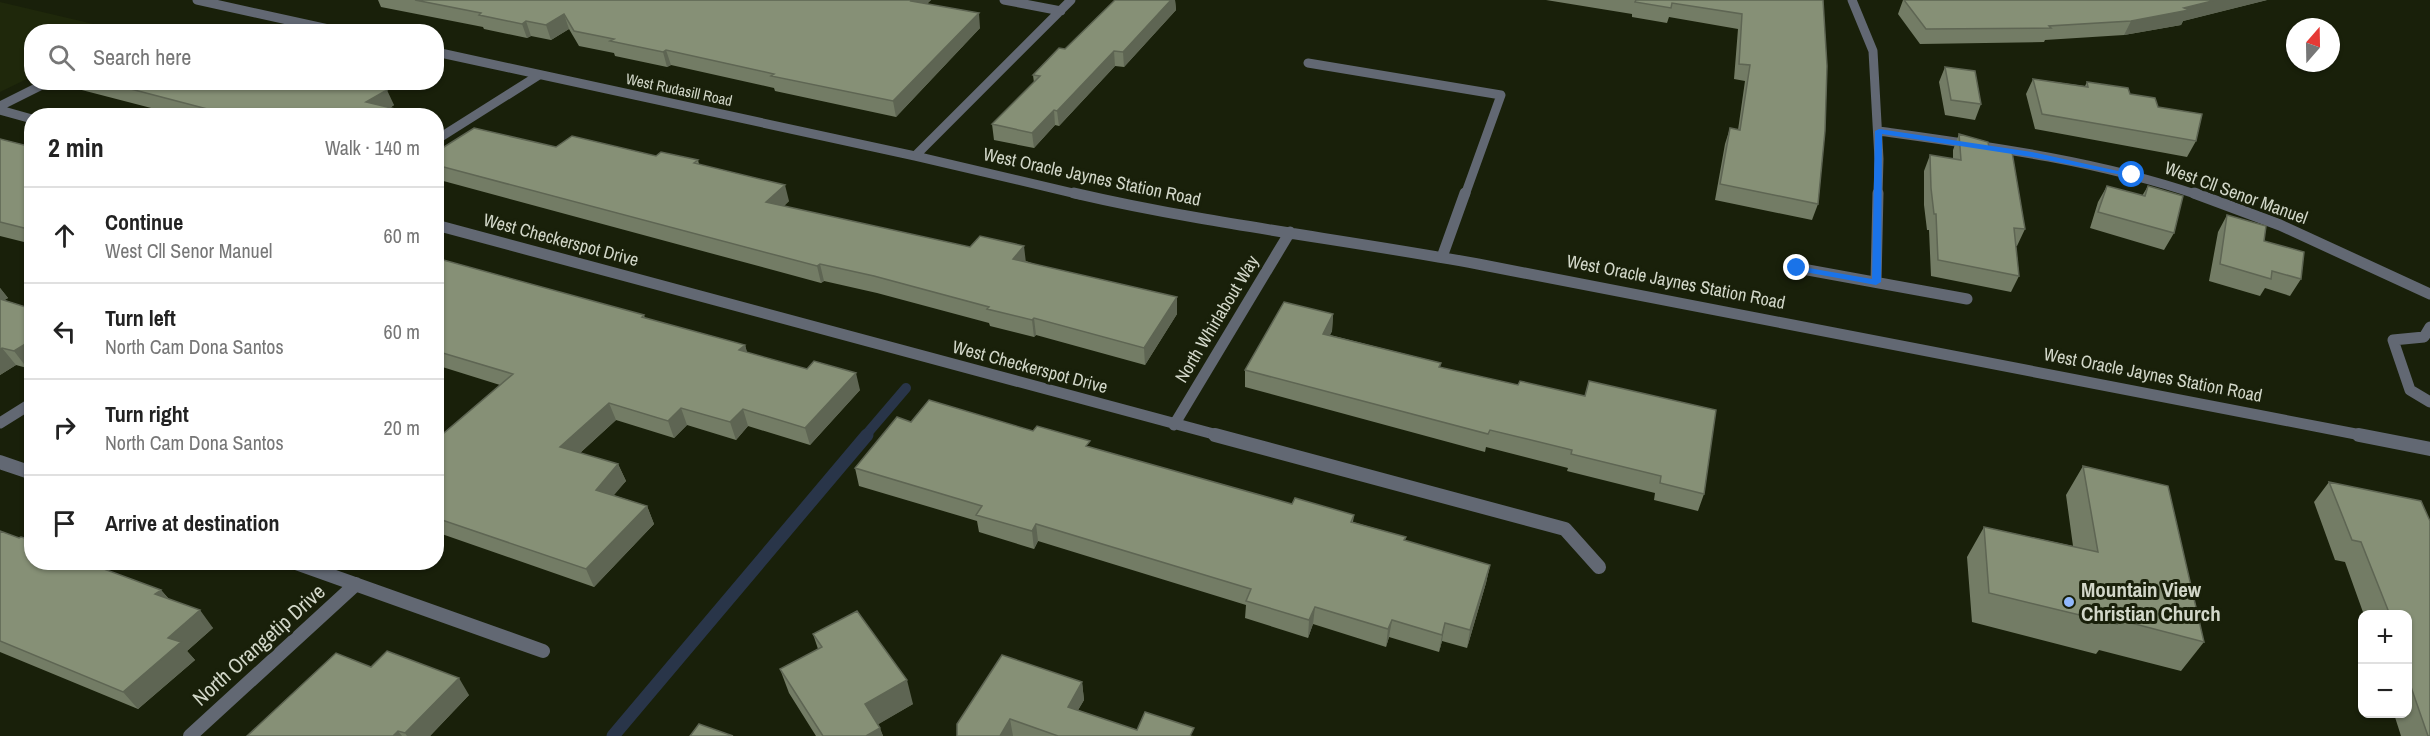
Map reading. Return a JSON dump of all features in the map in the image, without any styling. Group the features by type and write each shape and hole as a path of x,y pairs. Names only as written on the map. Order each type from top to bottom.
{"street":[{"path":"197,0 306,24"},
{"path":"1004,0 1061,10"},
{"path":"915,156 1071,0"},
{"path":"1852,0 1873,51 1874,101 1879,131 1876,282"},
{"name":"West Rudasill Road","path":"444,54 915,156"},
{"path":"1308,63 1501,94 1442,257"},
{"path":"444,135 539,75"},
{"path":"0,108 33,90"},
{"path":"0,108 24,116"},
{"name":"West Cll Senor Manuel","path":"1879,131 2071,161 2186,191 2250,213 2305,236 2430,294"},
{"name":"West Oracle Jaynes Station Road","path":"915,156 1154,212 1442,257 1812,326 2430,448"},
{"name":"West Checkerspot Drive","path":"444,227 1565,529 1599,567"},
{"name":"North Whirlabout Way","path":"1174,425 1290,232"},
{"path":"1797,268 1967,299"},
{"path":"2428,336 2393,340 2410,390 2430,402"},
{"path":"0,423 24,408"},
{"path":"0,462 24,470"},
{"path":"316,570 543,651"},
{"name":"North Orangetip Drive","path":"190,736 356,584"}],"shaded area":[{"path":"0,2 93,24 24,24 24,80 0,92"}],"building":[{"path":"415,0 912,0 979,13 893,101 771,76 774,74 666,50 663,52 610,41 614,39 574,31 564,14 546,25 526,21 522,24"},
{"path":"1115,0 1171,0 1123,52 1114,51 1057,111 1054,110 1032,133 992,124 1040,76 1033,75 1059,48 1065,49"},
{"path":"1636,0 1823,0 1827,66 1825,131 1818,204 1720,184 1730,128 1740,130 1750,65 1739,64 1742,14 1672,3 1671,8 1635,2"},
{"path":"1904,0 2216,0 2184,8 2189,10 2131,21 2049,26 2051,28 1926,29"},
{"path":"1945,67 1975,71 1981,104 1951,100"},
{"path":"2033,79 2088,87 2087,82 2128,88 2130,94 2155,98 2158,107 2202,114 2196,141 2042,114"},
{"path":"135,90 387,90 366,102 391,108 203,108"},
{"path":"474,128 556,147 572,136 656,156 661,152 698,160 694,163 785,185 766,202 970,247 980,236 1024,246 1013,259 1177,297 1144,348 1034,318 1032,320 987,309 989,307 874,276 820,264 817,266 444,167 444,147"},
{"path":"1959,134 1988,142 1989,148 2012,152 2025,229 2014,228 2019,276 1938,260 1930,155 1961,160"},
{"path":"0,139 24,145 24,228 0,222"},
{"path":"2107,186 2145,196 2148,186 2183,196 2174,233 2098,212"},
{"path":"2227,215 2266,226 2264,241 2304,252 2301,279 2272,271 2271,279 2220,264"},
{"path":"444,260 745,345 739,350 807,369 814,361 856,373 805,428 743,409 730,422 681,408 668,421 609,403 560,447 618,464 596,490 647,506 586,569 444,521 444,433 513,374 444,353"},
{"path":"0,299 24,306 24,345 14,351 2,348 0,350"},
{"path":"1284,302 1333,314 1323,334 1441,363 1439,367 1518,385 1520,381 1585,396 1589,381 1716,410 1704,494 1660,483 1661,476 1571,454 1572,450 1490,430 1488,434 1245,370"},
{"path":"929,400 1033,431 1037,426 1090,441 1086,446 1292,504 1295,498 1354,515 1351,522 1406,537 1404,540 1490,565 1470,630 1445,623 1442,635 1392,620 1388,629 1315,607 1309,620 1246,601 1251,589 1036,524 1032,531 976,515 982,506 855,468 897,417 911,422"},
{"path":"2083,466 2168,486 2204,642 2116,619 2117,624 1989,593 1984,527 2098,552"},
{"path":"2329,482 2421,501 2430,521 2430,736 2428,736 2412,690 2412,610 2388,610 2361,542 2352,540"},
{"path":"0,531 24,538 24,570 107,570 161,590 155,594 200,610 168,638 181,642 123,692 0,641"},
{"path":"857,611 907,680 865,704 880,728 866,736 823,736 780,669 822,647 813,634"},
{"path":"387,651 459,678 405,733 398,731 393,736 247,736 336,653 371,667"},
{"path":"1002,655 1082,682 1068,707 1137,730 1145,712 1194,728 1190,736 1058,736 1010,719 1000,736 957,736 957,724"},
{"path":"699,724 733,736 690,736"}],"waterway":[{"path":"865,436 906,388"},
{"path":"613,736 867,435"}],"place":[{"name":"Mountain View Christian Church","path":"2069,602"}],"route":[{"path":"1797,268 1876,282 1879,131 2032,154 2132,175"}]}
